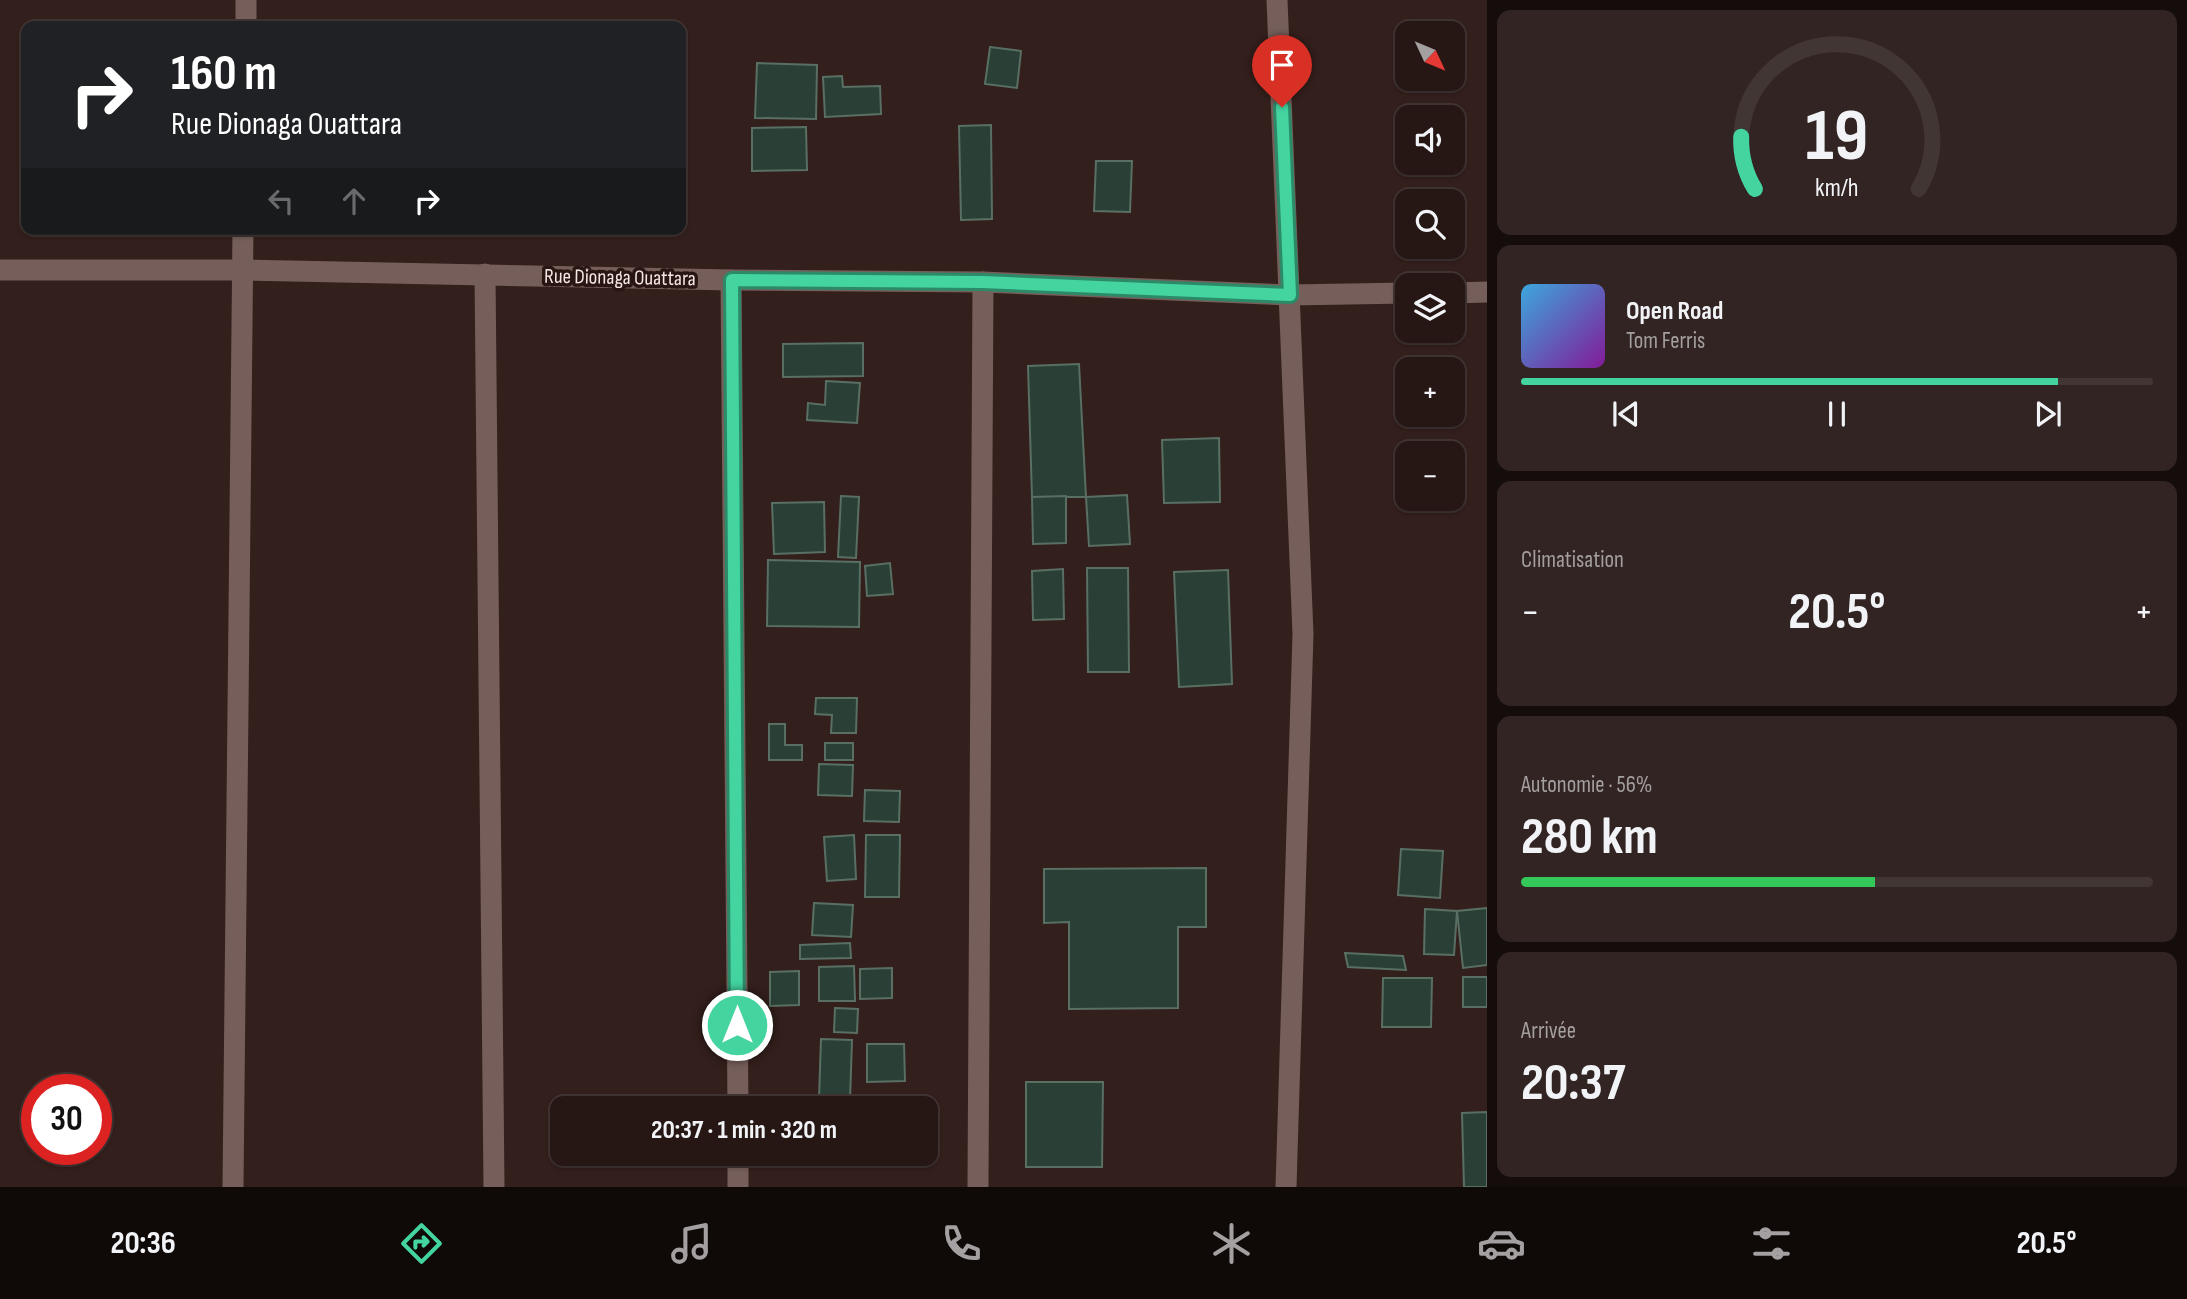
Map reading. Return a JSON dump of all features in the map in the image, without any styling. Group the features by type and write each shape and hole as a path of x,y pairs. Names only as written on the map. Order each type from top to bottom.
{"street":[{"path":"246,0 246,21"},
{"path":"1278,0 1303,634 1286,1187"},
{"path":"233,1187 243,235"},
{"name":"Rue Dionaga Ouattara","path":"0,270 242,270 983,282 1290,295 1395,293"},
{"path":"485,274 494,1187"},
{"path":"732,280 737,1096"},
{"path":"978,1187 983,282"},
{"path":"1465,293 1487,292"},
{"path":"738,1166 738,1187"}],"building":[{"path":"990,47 1021,51 1017,88 985,84"},
{"path":"757,63 817,65 816,119 755,118"},
{"path":"842,76 843,87 880,86 881,114 825,117 823,77"},
{"path":"991,125 992,219 961,220 959,126"},
{"path":"806,127 807,170 752,171 752,128"},
{"path":"1096,161 1132,161 1130,212 1094,211"},
{"path":"863,343 863,376 783,377 783,344"},
{"path":"1079,364 1086,497 1032,497 1028,366"},
{"path":"826,381 860,383 857,423 807,420 808,403 825,405"},
{"path":"1219,438 1220,502 1164,503 1162,440"},
{"path":"1127,495 1130,544 1089,546 1086,497"},
{"path":"841,496 859,497 856,558 838,557"},
{"path":"1066,496 1066,543 1033,544 1032,497"},
{"path":"824,502 825,552 774,554 772,503"},
{"path":"768,560 860,562 859,627 767,626"},
{"path":"890,563 893,594 867,596 865,566"},
{"path":"1087,568 1128,568 1129,672 1088,672"},
{"path":"1063,569 1064,619 1033,620 1032,571"},
{"path":"1228,570 1232,684 1179,687 1174,572"},
{"path":"816,698 857,698 856,733 831,733 832,715 815,714"},
{"path":"769,724 785,724 785,745 802,745 802,760 769,760"},
{"path":"825,743 853,743 853,760 825,760"},
{"path":"819,764 853,765 852,796 818,795"},
{"path":"865,790 900,791 899,822 864,821"},
{"path":"854,835 856,879 827,881 824,837"},
{"path":"866,835 900,835 899,897 865,897"},
{"path":"1401,849 1443,851 1440,898 1398,895"},
{"path":"1206,868 1206,927 1178,927 1178,1008 1069,1009 1069,922 1044,923 1044,869"},
{"path":"814,903 853,905 851,937 812,935"},
{"path":"1487,908 1487,965 1463,968 1457,911"},
{"path":"1425,909 1457,911 1454,955 1424,954"},
{"path":"850,943 851,958 800,959 800,945"},
{"path":"1345,953 1403,956 1406,970 1348,967"},
{"path":"854,966 855,1001 819,1001 819,967"},
{"path":"892,968 892,998 860,999 860,969"},
{"path":"799,971 799,1005 770,1006 770,972"},
{"path":"1463,977 1487,977 1487,1007 1463,1007"},
{"path":"1383,978 1432,978 1431,1027 1382,1027"},
{"path":"835,1008 858,1009 857,1033 834,1032"},
{"path":"821,1039 852,1040 850,1096 819,1096"},
{"path":"867,1044 904,1044 905,1081 867,1082"},
{"path":"1026,1082 1103,1082 1102,1167 1026,1167"},
{"path":"1487,1112 1487,1187 1464,1187 1462,1113"}],"route":[{"path":"737,1025 732,280 983,282 1290,295 1282,107"}]}
